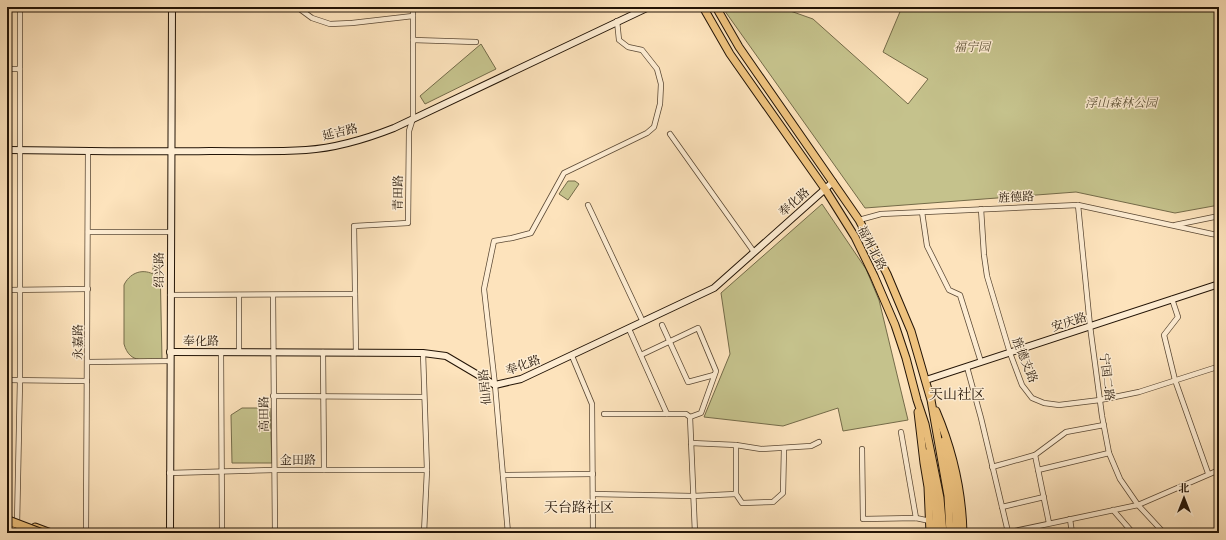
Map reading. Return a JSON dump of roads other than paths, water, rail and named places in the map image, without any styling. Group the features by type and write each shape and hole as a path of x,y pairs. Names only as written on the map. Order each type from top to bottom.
{"highway":[{"path":"950,472 956,511 957,533"},
{"path":"931,476 936,509 937,533"},
{"path":"7,520 41,533"},
{"path":"7,529 17,533"}],"main road":[{"name":"福州北路","path":"703,7 730,54 825,189 855,237 874,276 897,331 925,424 937,476 943,533"},
{"name":"福州北路","path":"716,7 739,47 859,220 903,309 931,400 948,496 950,533"},
{"path":"917,400 928,487 930,533"},
{"path":"931,400 955,464 963,533"},
{"path":"940,421 950,472"},
{"path":"920,422 931,476"},
{"path":"7,516 51,533"}],"street":[{"path":"17,533 20,380 20,7"},
{"name":"绍兴路","path":"170,533 169,473 172,7"},
{"path":"297,7 312,18 330,24 413,16"},
{"name":"青田路","path":"356,353 354,226 408,223 410,131 413,118 413,7"},
{"name":"延吉路","path":"7,150 171,152 285,151 315,149 337,145 373,136 649,7"},
{"name":"仙居路","path":"508,533 495,385 484,289 494,241 531,233 564,174 647,133 654,127 660,104 660,84 657,69 642,50 628,47 619,40 617,21"},
{"path":"413,40 476,42"},
{"path":"7,69 20,69"},
{"path":"670,134 754,252"},
{"name":"永嘉路","path":"86,533 88,151"},
{"name":"奉化路","path":"170,352 423,353 446,356 495,385 521,379 714,288 833,182"},
{"path":"588,205 643,322"},
{"name":"旌德路","path":"859,220 881,214 1078,205 1219,235"},
{"name":"宁国二路","path":"1078,205 1090,326 1109,453 1120,479 1138,505 1164,533"},
{"name":"旌德支路","path":"981,209 987,276 1010,353 1022,385 1032,398 1044,403 1059,405 1100,400 1139,392 1214,368 1219,368"},
{"path":"922,212 927,246 949,290 960,295 981,362"},
{"name":"旌德路","path":"1173,226 1219,216"},
{"path":"88,232 170,232"},
{"name":"安庆路","path":"926,380 1219,284"},
{"path":"7,290 88,289"},
{"path":"170,295 355,294"},
{"path":"239,295 239,352"},
{"name":"高田路","path":"273,295 275,533"},
{"path":"1172,299 1178,317 1164,335 1175,380 1208,473"},
{"path":"662,325 688,382 714,375"},
{"path":"641,355 698,328 716,371 701,413 690,417"},
{"path":"629,329 668,414"},
{"path":"221,352 222,533"},
{"path":"323,352 324,470"},
{"path":"423,353 427,470 424,533"},
{"path":"572,356 592,404 593,533"},
{"path":"88,362 170,361"},
{"path":"967,367 1002,507 1007,533 1138,505 1208,473 1219,470"},
{"path":"7,380 87,381"},
{"path":"274,396 424,397"},
{"path":"604,414 686,414 690,417"},
{"path":"690,417 695,533"},
{"path":"992,467 1035,455 1066,432 1104,425"},
{"path":"901,432 916,518"},
{"path":"691,444 736,445 761,449 811,446 819,442"},
{"path":"736,445 736,494 742,502 773,502 783,493 784,448"},
{"path":"862,449 863,519 916,518 930,521"},
{"path":"1038,470 1109,453"},
{"path":"1035,455 1049,523"},
{"name":"金田路","path":"169,473 274,470 427,470"},
{"path":"503,475 593,474"},
{"path":"593,494 693,496 736,494"},
{"path":"1002,507 1044,497"},
{"path":"1113,510 1132,533"},
{"path":"1070,519 1072,533"}],"district":[{"name":"天山社区","path":"957,394"},
{"name":"天台路社区","path":"579,507"}],"park label":[{"name":"福宁园","path":"972,47"},
{"name":"浮山森林公园","path":"1121,103"}]}
